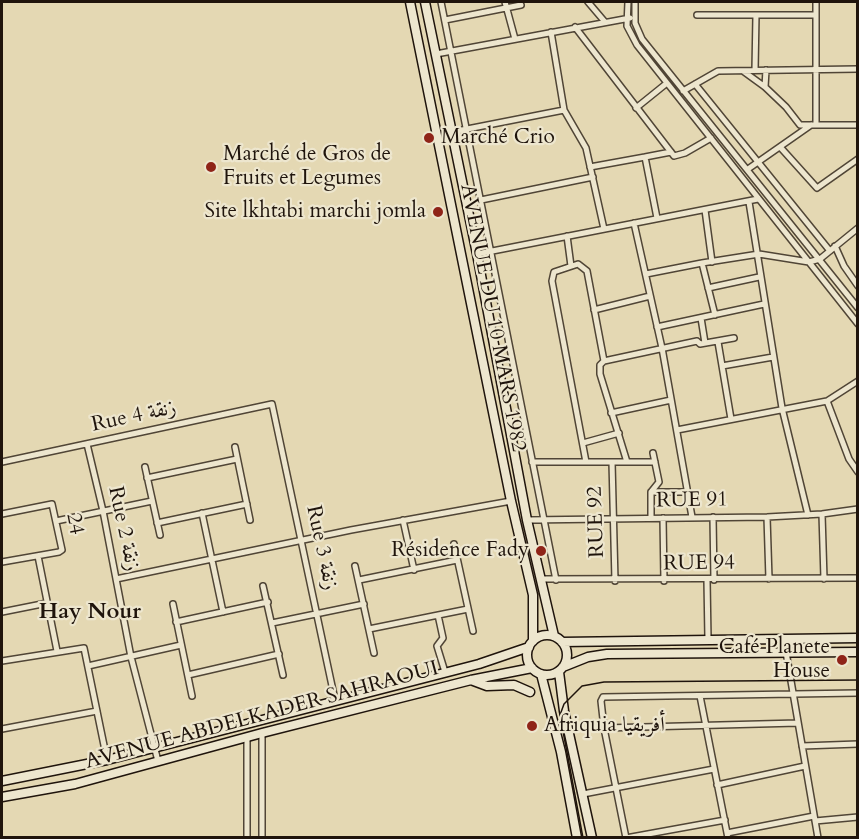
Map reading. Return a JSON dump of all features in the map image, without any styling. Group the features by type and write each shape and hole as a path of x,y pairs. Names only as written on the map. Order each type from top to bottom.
{"main road":[{"name":"AVENUE DU 10 MARS 1982","path":"410,2 532,595 531,644"},
{"name":"AVENUE DU 10 MARS 1982","path":"425,2 477,254 527,520 554,636"},
{"path":"575,835 541,674 532,668 528,658 531,644 543,636 554,636 562,642 567,655 561,669 564,711 592,837"},
{"path":"562,642 858,638"},
{"name":"AVENUE ABDELKADER SAHRAOUI","path":"2,781 155,748 507,656 531,644"},
{"path":"541,674 561,669 588,657 607,654 858,652"},
{"name":"AVENUE ABDELKADER SAHRAOUI","path":"2,797 75,784 262,733 471,680 532,668"},
{"path":"471,680 483,686 514,685 530,692"}],"street":[{"path":"441,2 556,580"},
{"path":"588,2 604,22"},
{"path":"635,2 637,31 642,39 858,308"},
{"path":"814,125 817,70 816,2"},
{"path":"627,3 630,35 858,324"},
{"path":"445,20 506,5 521,5"},
{"path":"506,5 515,39"},
{"path":"697,15 816,15"},
{"path":"755,70 756,15"},
{"path":"436,54 574,27 635,18"},
{"path":"574,27 675,156 711,138"},
{"path":"551,32 564,110 586,148 604,229"},
{"path":"677,96 718,71 858,69"},
{"path":"742,70 765,87 801,125 858,125"},
{"path":"765,87 766,70"},
{"path":"636,108 667,83"},
{"path":"695,84 832,249 858,286"},
{"path":"452,132 564,110"},
{"path":"748,169 814,125"},
{"path":"781,148 817,188 858,159"},
{"path":"590,167 671,152"},
{"path":"645,157 657,218"},
{"path":"481,200 593,177"},
{"path":"477,254 758,199"},
{"path":"749,202 759,254 759,277 782,408 808,515"},
{"path":"705,210 712,262"},
{"path":"634,223 662,348 692,517"},
{"path":"646,274 759,254 809,262 820,258 858,228"},
{"path":"567,236 572,266"},
{"path":"702,263 715,315"},
{"path":"586,462 552,281 554,272 582,265 587,271 604,361 599,369 627,462"},
{"path":"708,288 759,277"},
{"path":"594,310 650,296"},
{"path":"657,327 764,304"},
{"path":"701,318 705,343"},
{"path":"604,361 697,341 718,342 734,338"},
{"path":"718,342 731,419"},
{"path":"722,366 773,357"},
{"path":"677,430 827,401 858,381"},
{"path":"611,413 672,400"},
{"path":"827,401 849,459 858,472"},
{"name":"Rue 4 زنقة","path":"2,462 272,404"},
{"name":"Rue 3 زنقة","path":"272,404 335,700"},
{"path":"583,443 619,433"},
{"name":"Rue 2 زنقة","path":"87,444 103,511 131,657 158,761"},
{"path":"235,447 250,520"},
{"path":"651,518 651,492 659,482 653,453"},
{"path":"147,478 237,459"},
{"path":"532,462 655,462"},
{"name":"RUE 92","path":"612,462 615,581"},
{"path":"145,467 160,535"},
{"path":"651,492 687,492"},
{"path":"56,521 152,501"},
{"path":"116,579 404,520 511,501"},
{"name":"24","path":"2,514 52,504 62,551 38,556"},
{"path":"157,523 247,504"},
{"name":"RUE 91","path":"527,520 767,517 822,514 858,508"},
{"path":"202,513 210,560 223,612"},
{"path":"822,514 824,579"},
{"path":"708,639 713,517"},
{"path":"767,517 769,579"},
{"path":"663,518 664,581"},
{"path":"404,520 414,570"},
{"path":"454,544 473,631"},
{"path":"2,562 38,556 57,651"},
{"path":"359,580 457,561"},
{"path":"355,566 374,653"},
{"name":"RUE 94","path":"541,579 664,581 858,578"},
{"path":"263,585 283,675"},
{"path":"176,622 268,602"},
{"path":"2,612 47,603"},
{"path":"173,604 192,696"},
{"path":"272,623 364,604"},
{"path":"369,629 468,609"},
{"path":"438,615 442,638 437,646 446,672"},
{"path":"88,666 181,645"},
{"path":"2,661 83,647 107,760"},
{"path":"786,652 818,837"},
{"path":"188,675 279,654"},
{"path":"725,820 626,837 600,701 605,696 858,693"},
{"path":"700,696 728,835 814,818 858,817"},
{"path":"2,729 97,711"},
{"path":"604,728 704,723 798,723"},
{"path":"262,733 262,837"},
{"path":"247,737 247,837"},
{"path":"802,746 858,744"},
{"path":"717,785 805,766"},
{"path":"582,794 714,769"}],"tram line":[{"path":"583,838 560,715 564,704 582,686 604,682 858,680"}],"place":[{"name":"Marché Crio","path":"429,138"},
{"name":"Marché de Gros de Fruits et Legumes","path":"211,167"},
{"name":"Site lkhtabi marchi jomla","path":"438,212"},
{"name":"Résidence Fady","path":"541,551"},
{"name":"Café Planete House","path":"842,660"},
{"name":"Afriquia أفريقيا","path":"532,726"}],"district":[{"name":"Hay Nour","path":"90,613"}]}
